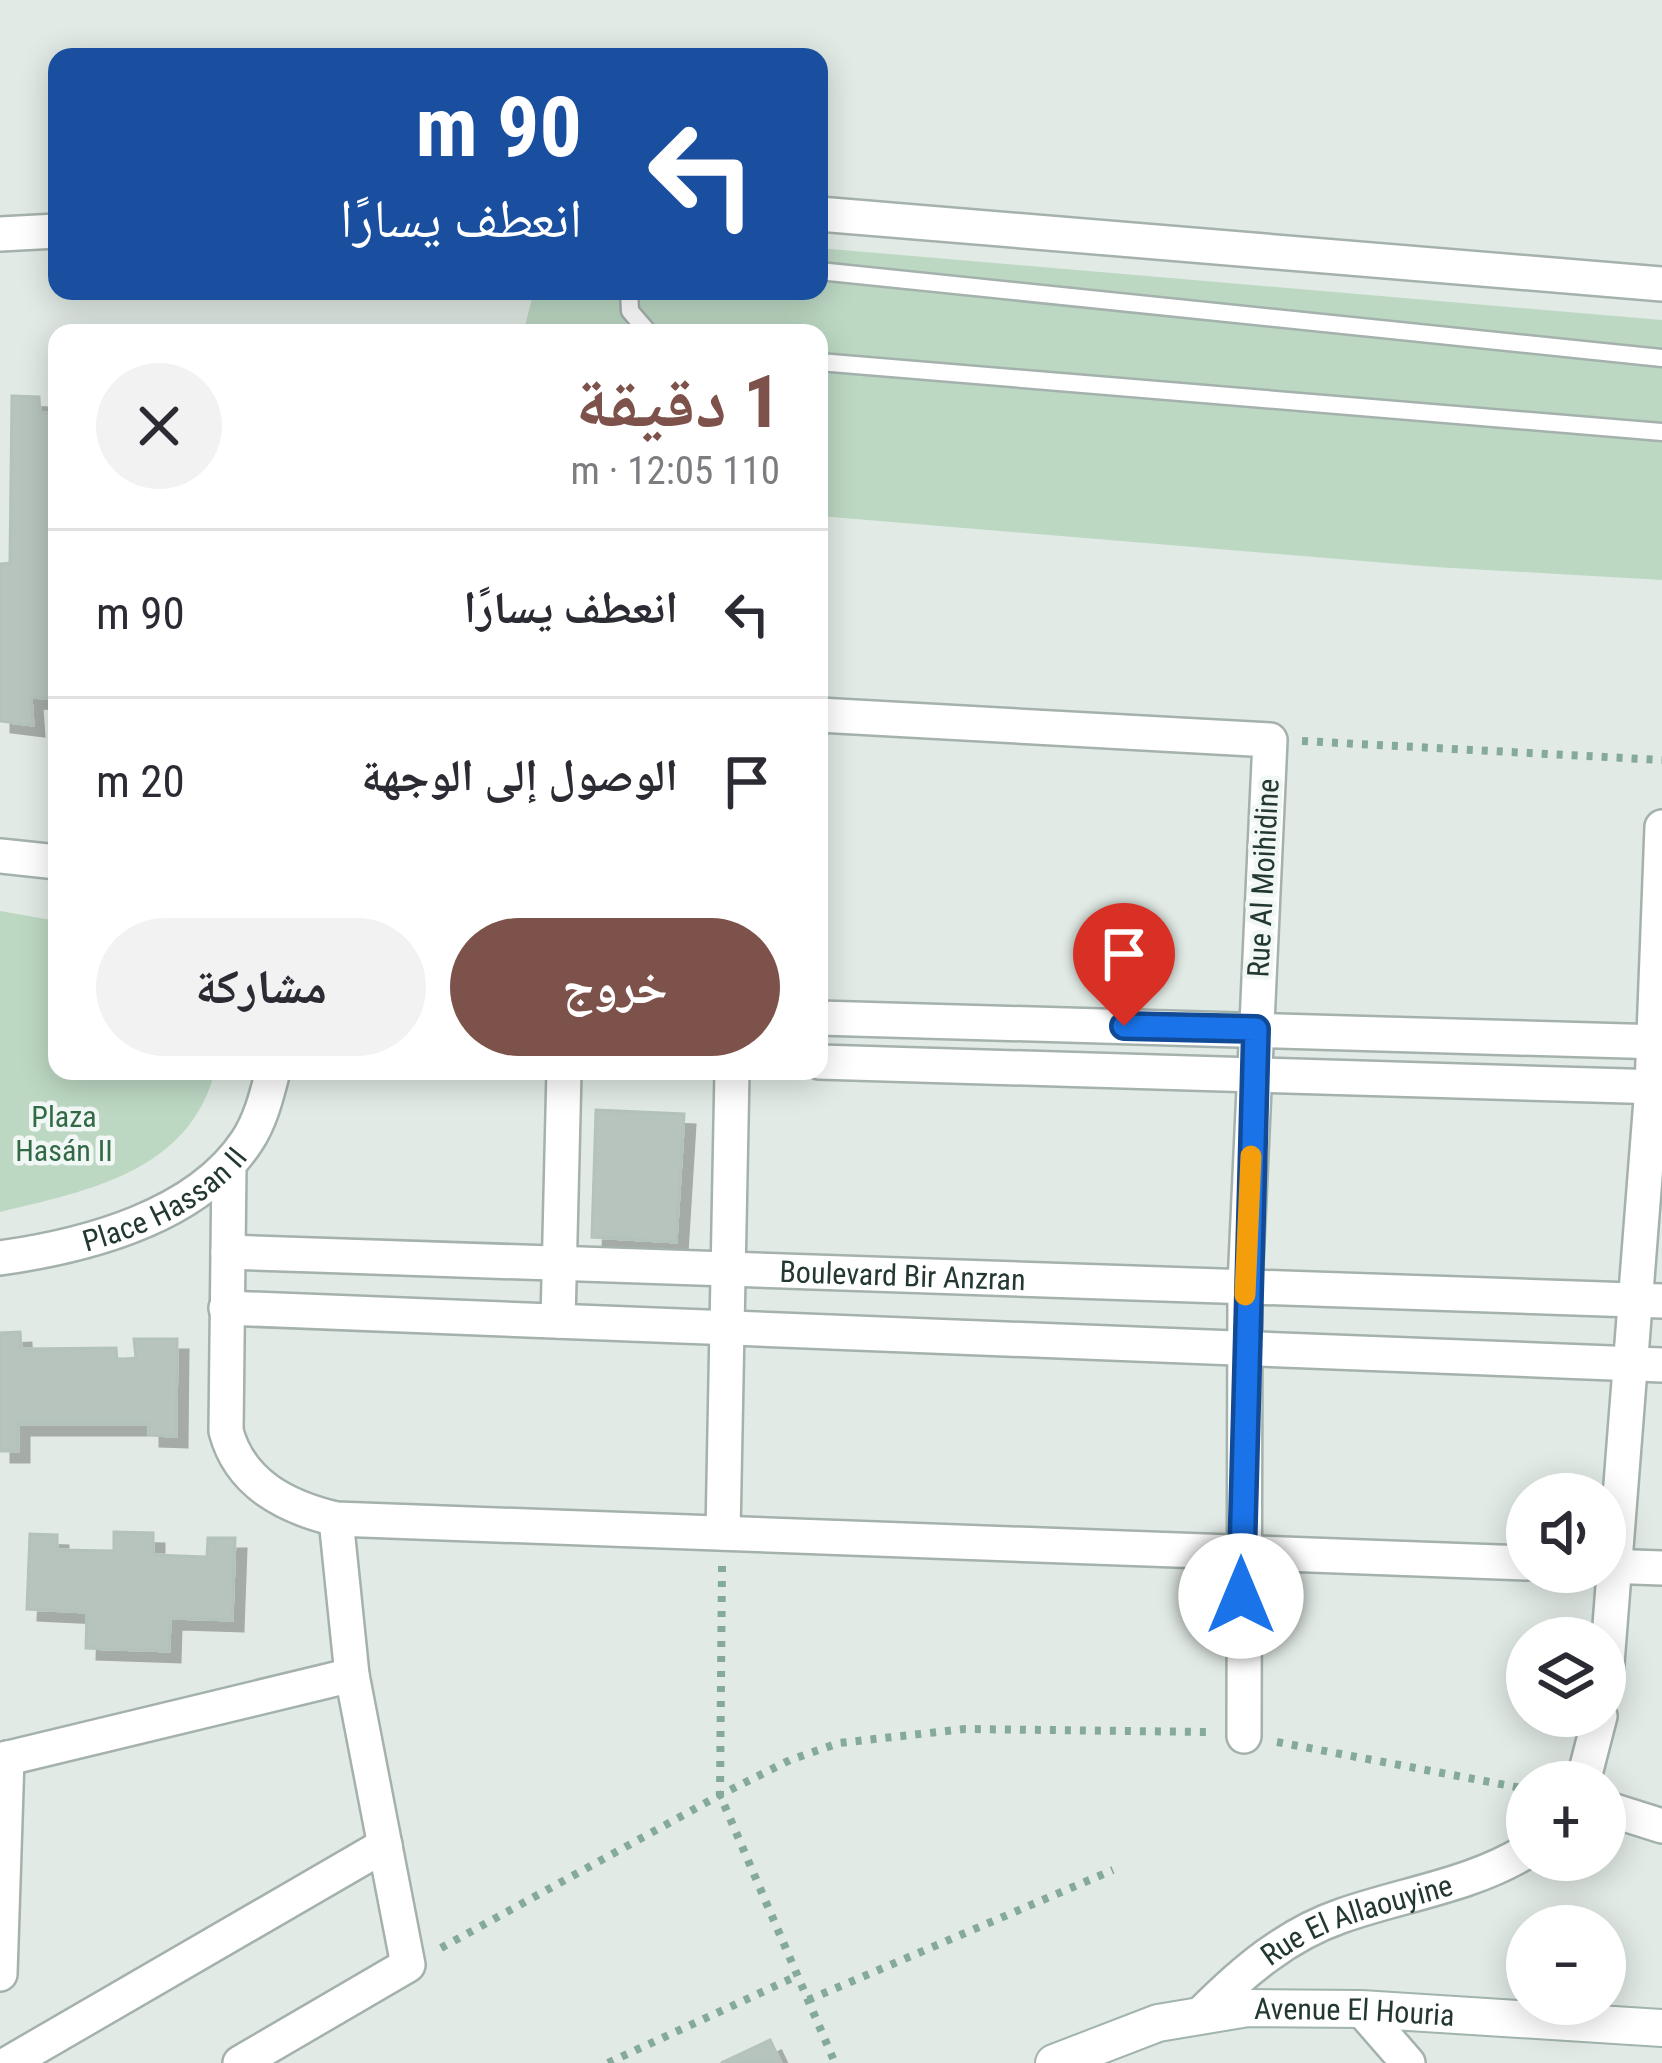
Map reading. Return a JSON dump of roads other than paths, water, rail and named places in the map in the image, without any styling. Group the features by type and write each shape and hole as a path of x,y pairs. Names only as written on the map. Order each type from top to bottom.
{"street":[{"path":"828,215 1662,284"},
{"path":"0,234 48,231"},
{"name":"Rue Al Moihidine","path":"828,715 1270,740 1245,1285 1244,1736"},
{"path":"1626,1482 1647,1364 1662,827"},
{"path":"0,856 48,861"},
{"path":"828,1018 1657,1042"},
{"path":"828,1063 1657,1087"},
{"name":"Place Hassan II","path":"0,1258 114,1231 196,1191 229,1165 250,1137 270,1080"},
{"path":"558,1321 564,1080"},
{"path":"723,1533 732,1080"},
{"path":"229,1165 224,1395 230,1447 243,1468 284,1503 336,1519 1506,1562"},
{"name":"Boulevard Bir Anzran","path":"228,1252 1649,1301"},
{"name":"Boulevard Bir Anzran","path":"226,1308 1647,1364"},
{"path":"240,2063 408,1964 352,1675 336,1519"},
{"path":"1626,1567 1662,1568"},
{"path":"0,1974 4,1759 352,1675"},
{"path":"1626,1815 1662,1826"},
{"path":"9,2063 385,1845"},
{"name":"Rue El Allaouyine","path":"1202,2012 1241,1974 1308,1930 1470,1880 1506,1862"},
{"path":"1360,2009 1408,2063"},
{"name":"Avenue El Houria","path":"1054,2063 1158,2023 1202,2012 1360,2009 1662,2028"}],"lane":[{"path":"828,272 1662,358"},
{"path":"828,363 1662,432"}],"park label":[{"name":"Plaza Hasán II","path":"64,1133"}]}
